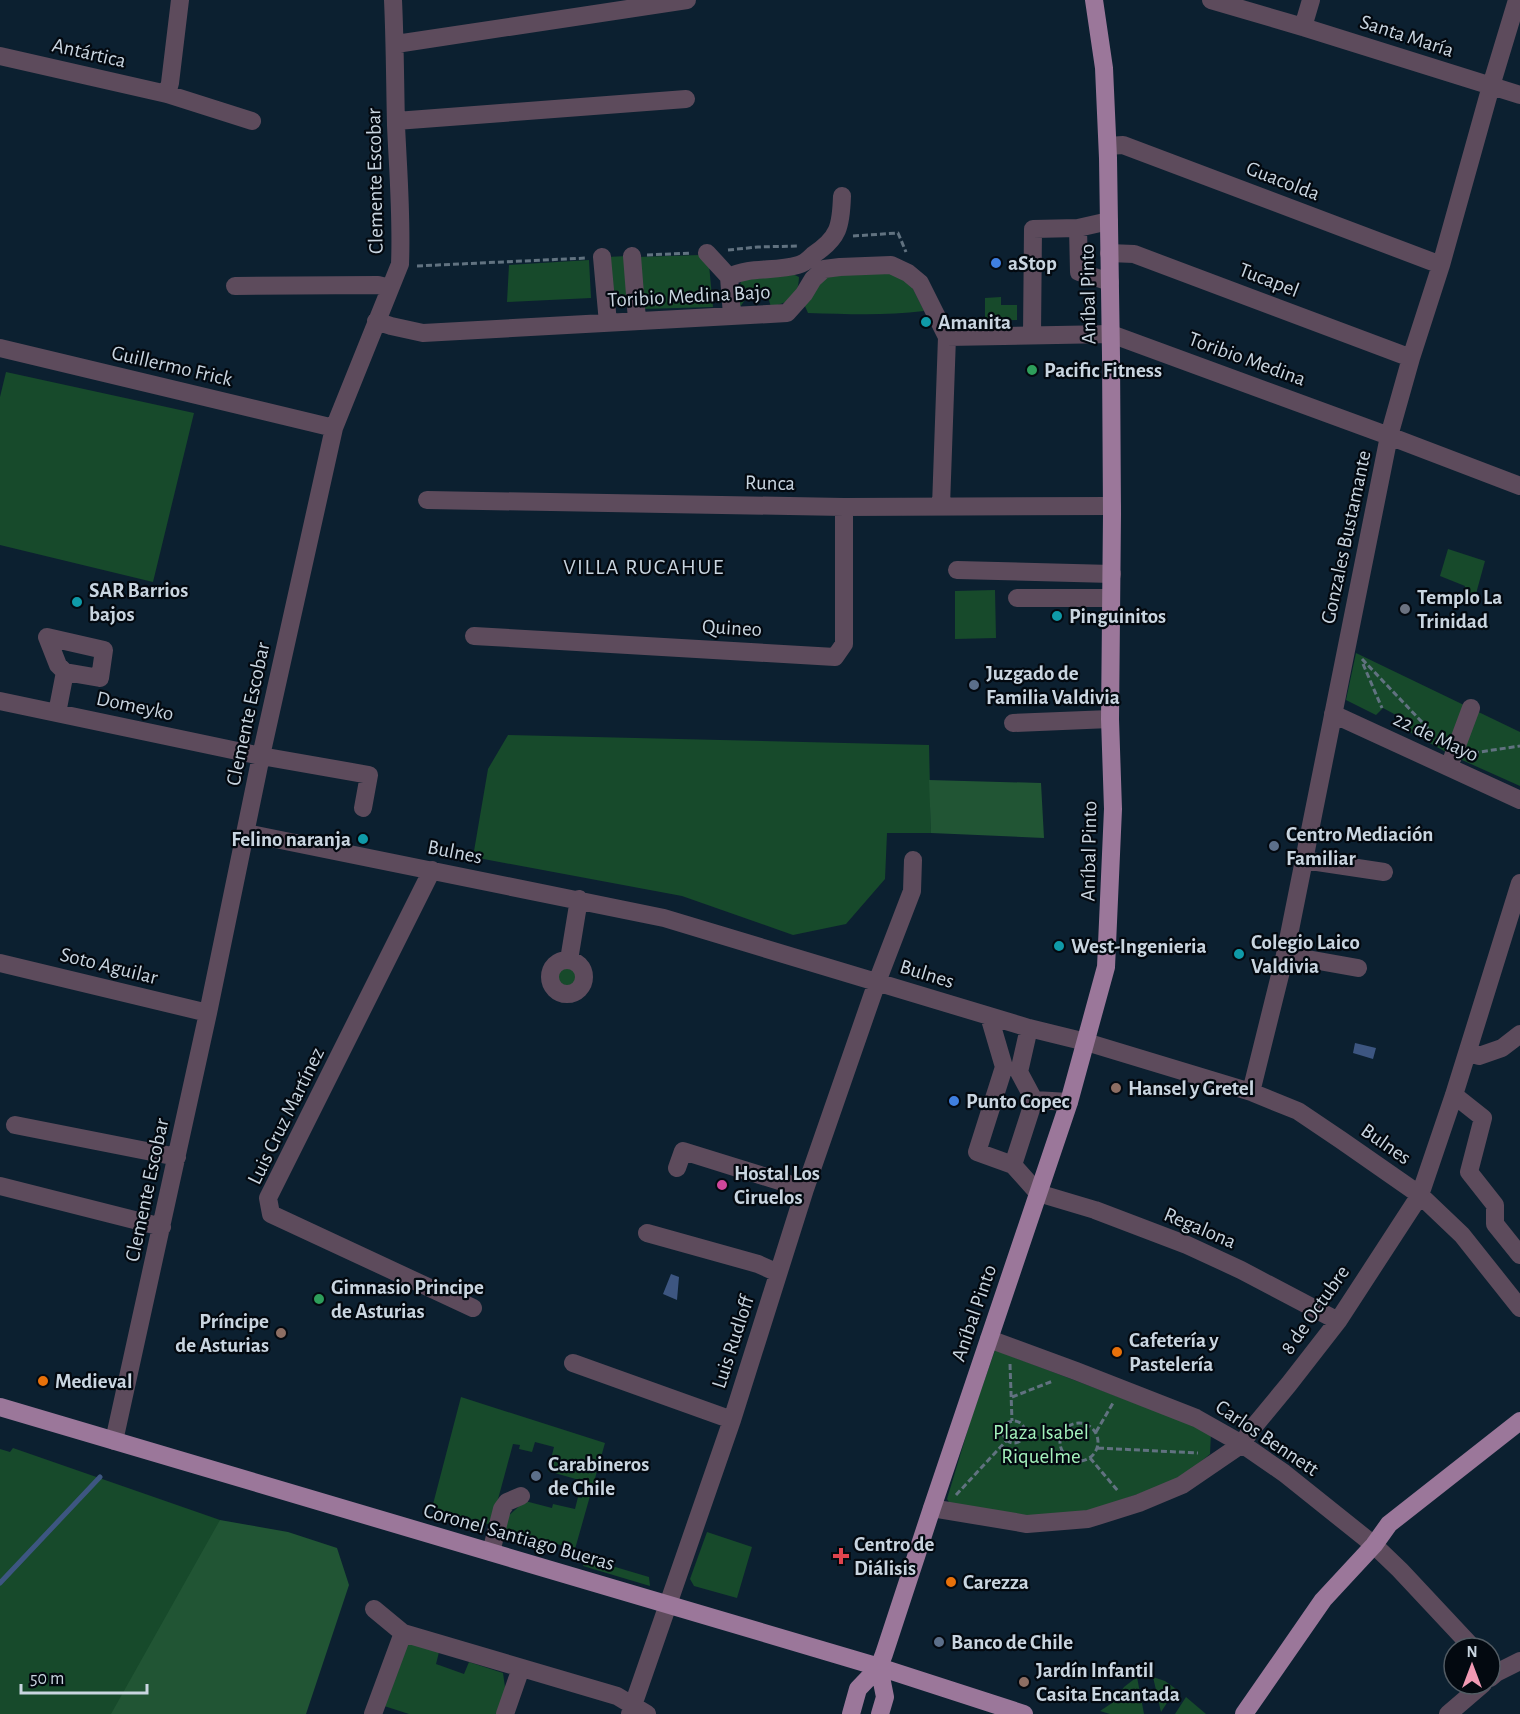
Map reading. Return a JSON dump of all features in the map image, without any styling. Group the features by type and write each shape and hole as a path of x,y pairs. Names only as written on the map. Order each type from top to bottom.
{"main road":[{"name":"Aníbal Pinto","path":"879,1668 938,1509 989,1339 1069,1102 1108,953 1113,809 1110,719 1112,506 1110,253 1104,68 1094,0"},
{"name":"Coronel Santiago Bueras","path":"0,1407 668,1604 1024,1714"},
{"path":"1244,1714 1323,1600 1374,1545 1520,1421"},
{"path":"1392,1528 1520,1434"},
{"path":"851,1714 858,1689 879,1668"},
{"path":"879,1668 885,1697 880,1714"}],"street":[{"path":"167,94 180,0"},
{"name":"Clemente Escobar","path":"114,1441 334,428 400,264 396,44 393,0"},
{"path":"396,44 687,0"},
{"name":"Santa María","path":"1211,0 1520,95"},
{"path":"1303,27 1311,0"},
{"name":"Gonzales Bustamante","path":"1251,1092 1285,955 1389,436 1517,0"},
{"name":"Antártica","path":"0,56 167,94 252,121"},
{"path":"396,121 686,99"},
{"name":"Guacolda","path":"1108,146 1123,145 1441,265"},
{"path":"729,277 740,272 799,265 825,248 836,234 842,196"},
{"path":"1032,335 1033,229 1078,228 1109,221"},
{"path":"1078,228 1079,272 1110,282"},
{"path":"707,253 729,277 732,315"},
{"name":"Tucapel","path":"1110,253 1134,254 1411,358"},
{"path":"632,256 637,320"},
{"path":"602,257 608,323"},
{"path":"799,265 813,279"},
{"name":"Toribio Medina Bajo","path":"376,321 423,333 787,313 804,294 813,279 824,269 891,265 908,273 920,283 947,337"},
{"path":"235,286 378,285 390,288"},
{"name":"Toribio Medina","path":"947,337 1111,334 1520,486"},
{"path":"941,506 947,337"},
{"name":"Guillermo Frick","path":"0,348 334,428"},
{"name":"Runca","path":"427,500 844,507 1112,506"},
{"name":"Quineo","path":"474,636 835,657 844,644 844,507"},
{"path":"957,570 1112,574"},
{"path":"1017,598 1111,598"},
{"path":"57,713 65,672"},
{"name":"Domeyko","path":"0,700 261,756 369,775 363,808"},
{"path":"1451,762 1471,708"},
{"name":"22 de Mayo","path":"1333,714 1451,762 1520,800"},
{"path":"1013,723 1110,719"},
{"name":"Bulnes","path":"246,833 664,918 988,1016 1086,1042 1251,1092 1298,1111 1420,1195 1462,1235 1520,1308"},
{"name":"Luis Rudloff","path":"637,1711 668,1604 732,1420 805,1189 877,982 912,891 913,860"},
{"path":"1304,860 1384,872"},
{"name":"Luis Cruz Martínez","path":"432,870 268,1198 271,1214 473,1308"},
{"name":"8 de Octubre","path":"938,1509 1027,1524 1088,1519 1139,1503 1182,1485 1242,1444 1338,1321 1420,1195 1454,1095 1520,883"},
{"path":"569,960 579,899"},
{"path":"1285,955 1358,968"},
{"name":"Soto Aguilar","path":"0,963 208,1014"},
{"path":"988,1016 1004,1066 977,1152 1013,1165 1038,1193"},
{"path":"1013,1165 1034,1100 1019,1072 1029,1028"},
{"path":"1467,1051 1479,1056 1502,1048 1520,1034"},
{"path":"1454,1095 1483,1118 1469,1172 1520,1236"},
{"path":"1034,1100 1069,1102"},
{"path":"15,1125 177,1157"},
{"path":"677,1168 683,1151 805,1189"},
{"path":"0,1186 162,1227"},
{"name":"Regalona","path":"1038,1193 1095,1210 1187,1245 1338,1321"},
{"path":"1495,1204 1495,1224 1520,1255"},
{"path":"646,1233 758,1264 778,1273"},
{"name":"Carlos Bennett","path":"989,1339 1196,1418 1242,1444 1284,1473 1374,1545 1462,1636"},
{"path":"573,1363 732,1420"},
{"path":"491,1552 502,1509 507,1502 521,1496"},
{"path":"374,1609 403,1633 617,1696 637,1711"},
{"path":"373,1714 403,1633"},
{"path":"1502,1669 1520,1661"},
{"path":"505,1714 521,1668"},
{"path":"1448,1714 1467,1696"}],"path":[{"path":"1347,642 1451,762 1520,746"},
{"path":"1364,664 1383,708"},
{"path":"1008,1346 1005,1353 1010,1363 1012,1421"},
{"path":"1011,1397 1057,1379"},
{"path":"1096,1432 1115,1399"},
{"path":"1012,1421 1022,1424 1025,1430 1019,1442 1012,1442 1004,1436 1004,1428 1012,1421"},
{"path":"1076,1422 1089,1425 1096,1432 1098,1448 1090,1458 1079,1461 1067,1457 1060,1447 1059,1440 1065,1428 1070,1424 1076,1422"},
{"path":"938,1509 947,1499 953,1499 1007,1440"},
{"path":"1098,1448 1202,1454"},
{"path":"1090,1458 1123,1497"}],"green space":[{"path":"700,255 709,265 713,307 642,309 637,257"},
{"path":"627,256 630,305 622,307 614,305 607,257"},
{"path":"589,260 591,298 507,302 509,265"},
{"path":"786,271 799,277 797,290 792,298 771,307 768,297 747,297 740,307 738,296 741,281"},
{"path":"893,272 911,285 924,311 880,314 808,313 804,304 819,282 829,275"},
{"path":"1001,297 1001,305 1017,305 1017,320 985,321 985,298"},
{"path":"6,372 194,413 153,582 0,545 0,397"},
{"path":"1448,549 1485,561 1474,601 1462,600 1465,586 1440,576"},
{"path":"995,590 996,638 955,639 955,591"},
{"path":"1356,653 1520,732 1520,786 1453,756 1408,731 1409,722 1383,708 1376,715 1346,700"},
{"path":"508,735 929,745 931,833 887,833 885,879 846,924 793,935 682,896 473,857 488,769"},
{"path":"929,780 1041,783 1044,838 931,833"},
{"path":"563,968 571,968 577,974 577,982 571,988 563,988 557,982 557,974"},
{"name":"Plaza Isabel Riquelme","path":"995,1350 1211,1432 1210,1454 1167,1484 1086,1512 1035,1518 951,1505 947,1499"},
{"path":"461,1397 605,1443 575,1549 503,1529 505,1519 525,1501 552,1508 553,1504 575,1509 578,1497 582,1498 586,1482 548,1471 554,1447 535,1442 532,1452 519,1449 520,1445 513,1444 491,1525 432,1508"},
{"path":"13,1448 220,1520 199,1714 0,1714 0,1449 10,1452"},
{"path":"220,1520 288,1532 337,1548 349,1585 306,1714 111,1714"},
{"path":"707,1532 752,1547 737,1598 694,1586 690,1579"},
{"path":"585,1558 649,1577 650,1586 583,1566"},
{"path":"411,1643 439,1652 436,1664 464,1674 469,1662 503,1673 506,1694 499,1714 409,1714 381,1705 398,1648"},
{"path":"1137,1677 1144,1714 1110,1714 1100,1711 1115,1701 1124,1687"},
{"path":"1153,1677 1165,1681 1176,1689 1161,1712"},
{"path":"1186,1697 1206,1714 1175,1714"}],"water":[{"path":"1355,1043 1376,1048 1373,1059 1353,1053"},
{"path":"671,1274 679,1277 677,1300 663,1294"}],"waterway":[{"path":"0,1583 100,1477"}],"place":[{"name":"aStop","path":"996,263"},
{"name":"Amanita","path":"926,322"},
{"name":"Pacific Fitness","path":"1032,370"},
{"name":"SAR Barrios bajos","path":"77,602"},
{"name":"Templo La Trinidad","path":"1405,609"},
{"name":"Pinguinitos","path":"1057,616"},
{"name":"Juzgado de Familia Valdivia","path":"974,685"},
{"name":"Felino naranja","path":"363,839"},
{"name":"Centro Mediación Familiar","path":"1274,846"},
{"name":"West-Ingenieria","path":"1059,946"},
{"name":"Colegio Laico Valdivia","path":"1239,954"},
{"name":"Hansel y Gretel","path":"1116,1088"},
{"name":"Punto Copec","path":"954,1101"},
{"name":"Hostal Los Ciruelos","path":"722,1185"},
{"name":"Gimnasio Principe de Asturias","path":"319,1299"},
{"name":"Príncipe de Asturias","path":"281,1333"},
{"name":"Cafetería y Pastelería","path":"1117,1352"},
{"name":"Medieval","path":"43,1381"},
{"name":"Carabineros de Chile","path":"536,1476"},
{"name":"Centro de Diálisis","path":"841,1556"},
{"name":"Carezza","path":"951,1582"},
{"name":"Banco de Chile","path":"939,1642"},
{"name":"Jardín Infantil Casita Encantada","path":"1024,1682"}],"district":[{"name":"VILLA RUCAHUE","path":"644,567"}]}
